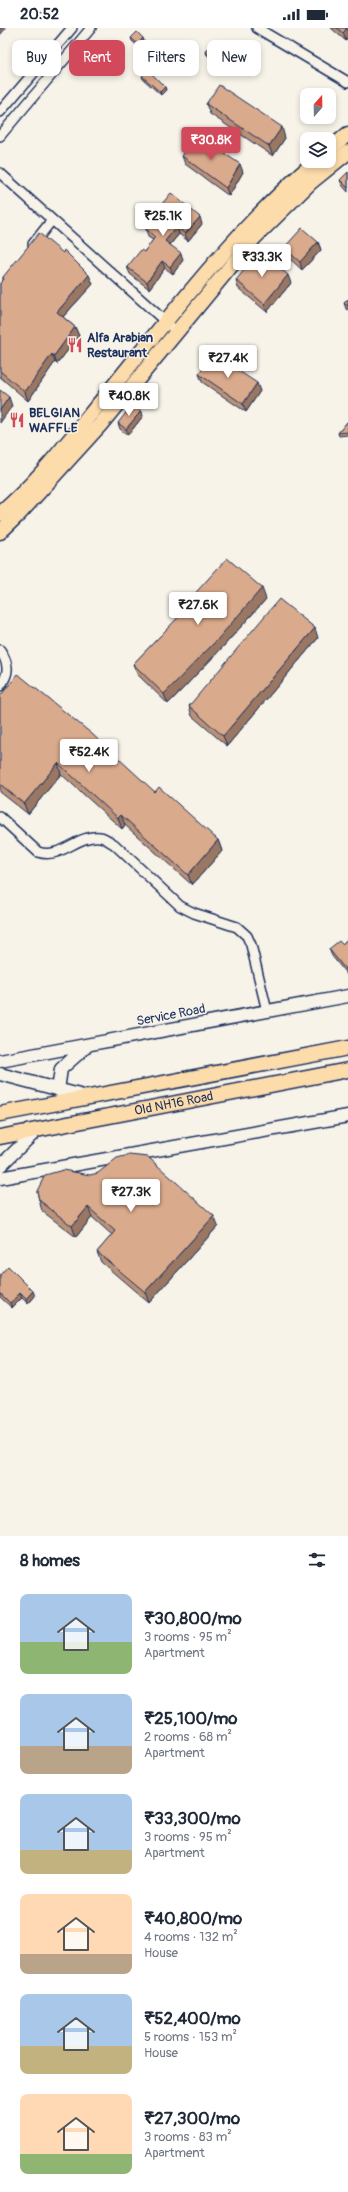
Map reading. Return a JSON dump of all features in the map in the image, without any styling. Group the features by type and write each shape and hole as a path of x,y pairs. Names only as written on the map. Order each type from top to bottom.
{"main road":[{"path":"336,144 348,134"},
{"path":"0,532 19,514 100,425 254,238 311,182 348,152"},
{"path":"0,514 52,459 244,229 309,168"},
{"name":"Old NH16 Road","path":"0,1114 348,1048"},
{"name":"Old NH16 Road","path":"0,1137 348,1070"}],"street":[{"path":"0,112 72,28"},
{"path":"0,136 91,28"},
{"path":"257,28 348,82"},
{"path":"2,179 52,220 177,332"},
{"path":"28,249 52,220"},
{"path":"0,650 7,660 8,669 0,686"},
{"path":"0,817 38,852 45,855 56,853 90,838 101,837 114,844 180,906 194,913 237,927 248,936 268,1011"},
{"name":"Service Road","path":"0,1061 348,996"},
{"path":"58,1090 62,1069 90,1044"},
{"path":"0,1074 87,1097"},
{"path":"0,1178 348,1116"},
{"path":"0,1166 38,1129"}],"building":[{"path":"337,28 347,28 343,33"},
{"path":"137,32 143,38 141,40 133,40 131,38"},
{"path":"142,76 154,76 165,87 160,92"},
{"path":"219,85 282,127 269,146 206,104"},
{"path":"197,135 240,164 226,188 182,156"},
{"path":"348,172 348,188 340,180"},
{"path":"171,193 200,217 185,234 177,226 165,241 181,253 170,267 162,261 147,282 127,267 141,250 144,252 155,237 146,229 160,212 157,210"},
{"path":"302,228 318,242 300,262 284,248"},
{"path":"39,233 63,253 64,250 89,275 57,312 75,327 54,356 52,354 25,392 0,371 0,283 4,279 3,277"},
{"path":"260,251 288,275 264,304 236,280"},
{"path":"348,299 348,306 344,303"},
{"path":"213,354 257,383 243,404 199,374"},
{"path":"0,390 9,397 0,410"},
{"path":"132,405 141,411 126,429 118,423"},
{"path":"348,421 348,432 338,433"},
{"path":"227,558 262,588 217,640 164,694 133,664 193,602 190,599"},
{"path":"279,599 315,628 223,736 189,706"},
{"path":"18,674 92,734 155,792 159,787 218,840 188,875 121,815 118,818 58,763 24,804 0,784 0,696"},
{"path":"348,939 348,967 345,969 329,949 339,941 342,944"},
{"path":"129,1155 148,1157 214,1216 145,1292 97,1252 115,1231 88,1207 72,1226 39,1200 37,1191 45,1175 63,1170 90,1175 98,1173 117,1158"},
{"path":"8,1266 33,1291 26,1299 20,1293 10,1303 0,1293 0,1275"}],"place":[{"name":"Alfa Arabian Restaurant","path":"75,345"},
{"name":"BELGIAN WAFFLE","path":"17,420"}]}
